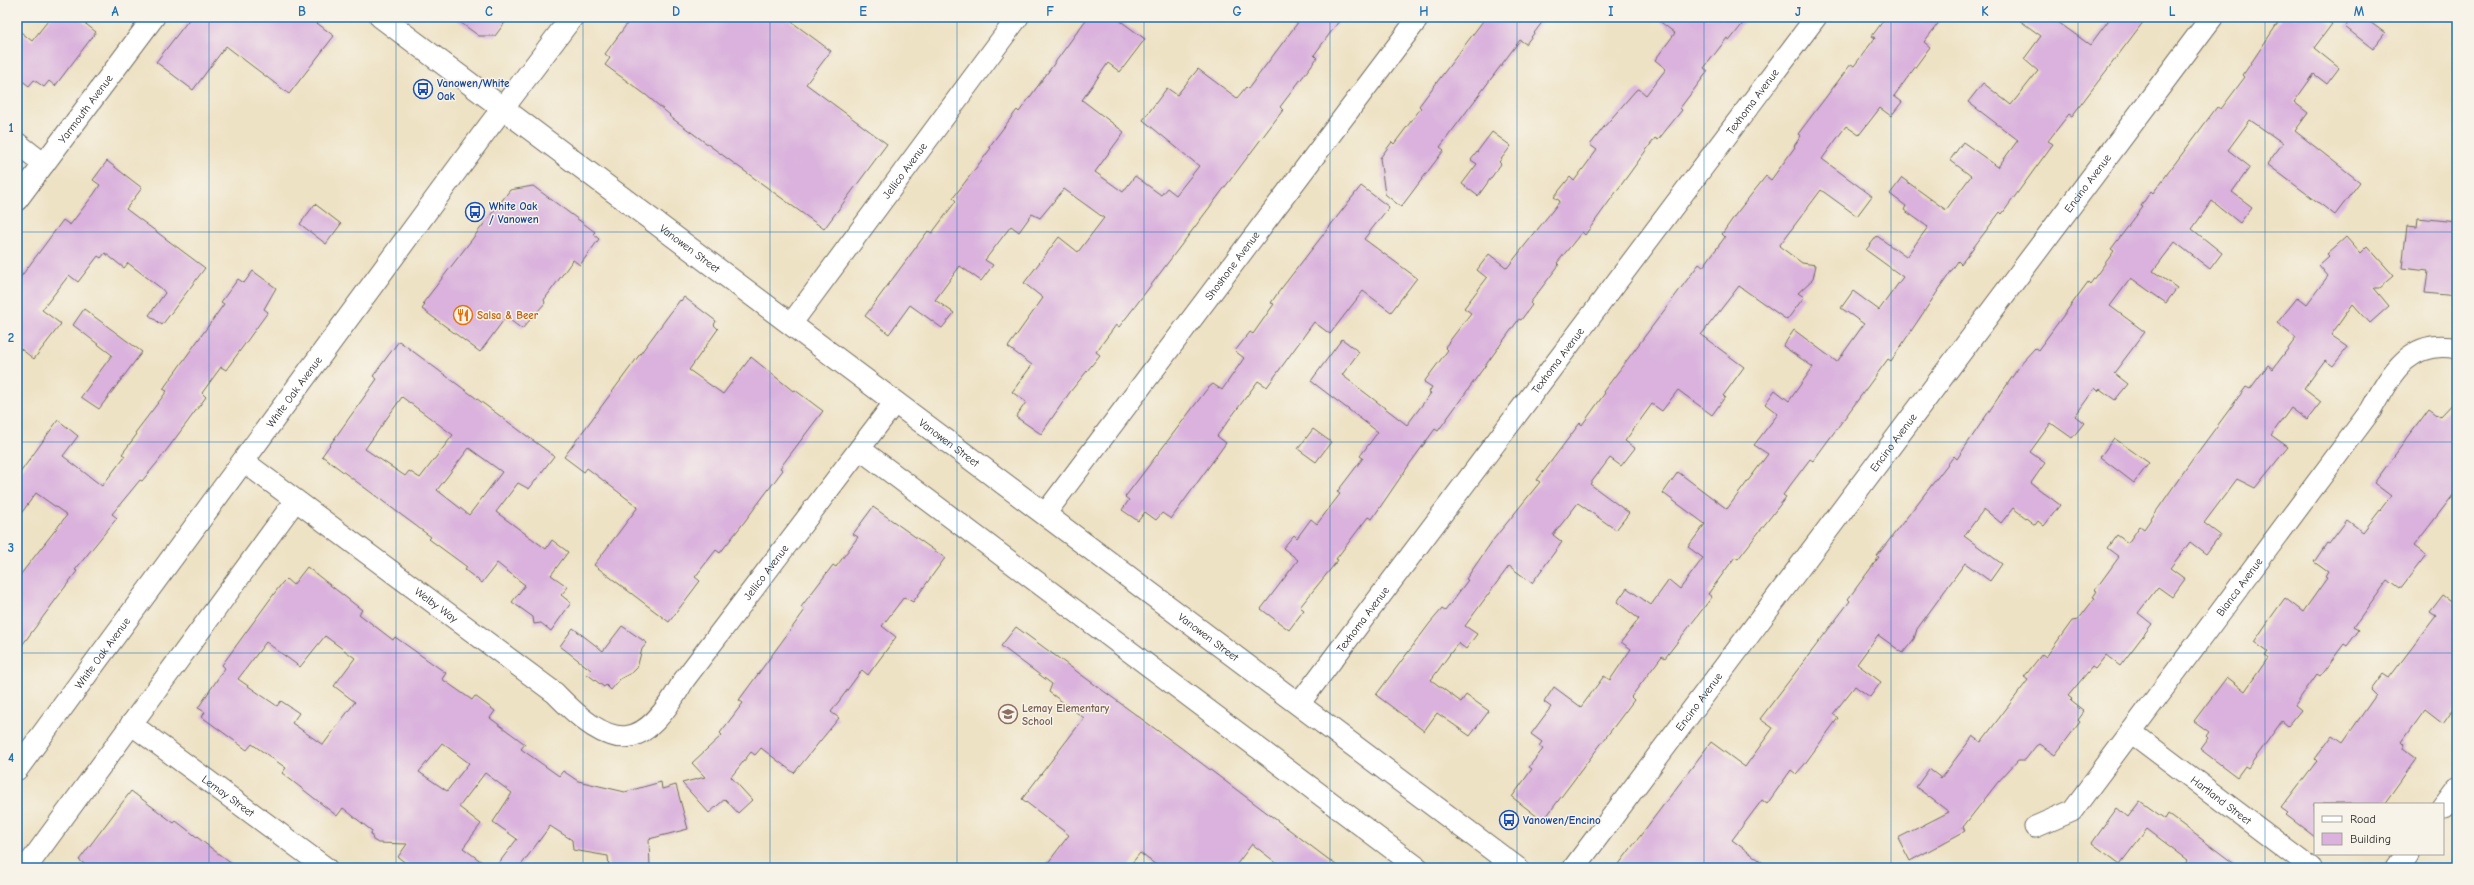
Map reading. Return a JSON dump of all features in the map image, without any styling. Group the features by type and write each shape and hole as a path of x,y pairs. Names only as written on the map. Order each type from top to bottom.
{"main road":[{"name":"Vanowen Street","path":"381,17 1517,868"},
{"name":"White Oak Avenue","path":"17,768 503,108 572,17"},
{"name":"Encino Avenue","path":"1574,868 2212,17"}],"street":[{"name":"Yarmouth Avenue","path":"17,200 154,17"},
{"name":"Jellico Avenue","path":"791,324 1018,17"},
{"name":"Shoshone Avenue","path":"1045,514 1419,17"},
{"name":"Texhoma Avenue","path":"1299,704 1816,17"},
{"path":"17,143 44,164"},
{"name":"Bianca Avenue","path":"2035,827 2072,811 2371,410 2386,384 2401,363 2420,349 2448,347"},
{"name":"Jellico Avenue","path":"633,735 654,723 672,700 684,680 895,402"},
{"path":"860,449 1418,868"},
{"name":"Welby Way","path":"243,461 555,693 576,714 597,730 617,737 633,735"},
{"path":"26,868 295,501"},
{"name":"Lemay Street","path":"131,724 326,868"},
{"name":"Hartland Street","path":"2131,732 2310,868"},
{"path":"2444,806 2457,788"},
{"path":"2397,868 2407,855"}],"building":[{"path":"51,17 77,17 96,32 55,86 49,81 44,87 34,80 29,86 17,77 17,29 32,41"},
{"path":"191,17 309,17 334,36 289,94 226,46 193,90 156,62"},
{"path":"453,17 509,17 495,36 479,36"},
{"path":"632,17 785,17 831,51 806,84 887,144 824,229 669,116 670,115 646,95 605,65 610,58 605,54"},
{"path":"1088,17 1115,17 1145,39 1120,72 1108,63 1082,100 1124,132 1095,172 1123,192 1135,176 1161,195 1167,188 1176,195 1199,166 1143,120 1167,88 1177,95 1198,69 1237,98 1246,87 1248,89 1302,17 1342,17 1314,55 1317,58 1280,107 1283,110 1133,309 1119,327 1116,325 1096,352 1100,355 1070,392 1041,434 1016,417 1026,402 1012,392 1032,365 1008,347 1043,298 1024,283 1059,237 1078,252 1104,218 1064,189 1040,218 1032,214 1019,232 1011,226 985,260 993,265 981,281 960,266 935,300 954,313 942,328 910,305 889,334 865,316 928,231 932,233 956,201 953,198 991,148 989,147 1017,110 1019,112"},
{"path":"1486,17 1546,17 1526,44 1520,40 1440,147 1444,150 1401,207 1385,194 1380,158 1392,142 1394,144 1421,108 1419,106"},
{"path":"1654,17 1748,17 1730,40 1727,38 1704,68 1708,71 1680,108 1682,110 1658,140 1655,138 1585,235 1582,232 1557,263 1559,265 1530,303 1532,305 1521,320 1519,319 1438,431 1435,429 1372,519 1368,517 1336,559 1338,560 1300,607 1304,610 1289,630 1261,609 1298,560 1283,548 1294,535 1297,538 1311,519 1317,524 1340,494 1337,492 1363,458 1360,456 1378,432 1311,381 1342,339 1359,352 1342,375 1407,425 1431,393 1429,392 1432,387 1424,382 1448,350 1445,347 1471,313 1464,308 1487,278 1477,270 1489,254 1507,268 1560,201 1554,197 1570,177 1574,181 1597,150 1590,145 1604,127 1636,90 1639,89 1646,95 1666,69 1655,60 1675,33"},
{"path":"1886,17 1943,17 1924,42 1930,47 1894,96 1902,102 1891,116 1880,108 1859,135 1846,126 1822,159 1872,196 1857,216 1821,190 1779,246 1802,263 1816,265 1813,279 1798,293 1804,297 1787,320 1739,286 1701,335 1744,367 1723,396 1725,397 1712,415 1678,390 1662,411 1652,404 1625,441 1635,448 1621,466 1610,458 1590,484 1629,513 1616,530 1578,503 1553,535 1562,542 1532,583 1509,566 1465,626 1477,634 1466,649 1458,643 1431,680 1461,702 1466,695 1489,711 1470,736 1437,713 1424,731 1376,695 1430,623 1442,609 1445,611 1468,580 1466,579 1493,540 1540,482 1537,480 1580,423 1582,425 1605,393 1603,392 1699,264 1703,267 1725,237 1722,234 1736,214 1766,176 1771,180 1795,147 1794,146 1801,136 1798,134 1851,64 1854,66 1875,38 1872,36"},
{"path":"2015,17 2051,17 2090,45 2111,17 2147,17 2072,116 2069,114 2048,141 2053,144 2002,214 2000,212 1961,264 1958,261 1891,361 1888,359 1813,461 1810,459 1783,495 1786,497 1738,559 1735,557 1708,594 1712,597 1665,658 1662,656 1631,697 1634,700 1543,821 1512,797 1532,769 1529,767 1543,749 1539,746 1542,742 1531,734 1551,707 1544,702 1554,687 1581,707 1604,676 1610,680 1631,649 1621,642 1639,619 1617,602 1627,588 1651,605 1669,580 1680,589 1703,558 1688,547 1705,524 1663,493 1678,472 1727,509 1768,454 1754,445 1778,414 1765,404 1775,390 1789,401 1813,367 1783,346 1794,330 1837,362 1864,324 1841,308 1853,291 1879,310 1903,277 1866,250 1877,236 1906,257 1928,227 1904,210 1906,206 1890,194 1902,178 1946,210 1971,176 1950,160 1963,142 1998,167 2018,140 1968,102 1983,83 2011,105 2038,71 2024,59 2041,36"},
{"path":"2282,17 2322,17 2332,24 2314,48 2339,68 2327,84 2314,74 2294,102 2308,113 2295,131 2360,182 2335,215 2267,164 2283,143 2250,120 2228,150 2250,167 2232,192 2252,207 2240,223 2212,201 2192,229 2222,253 2210,269 2175,242 2153,271 2177,288 2166,303 2131,278 2110,306 2145,332 2114,373 2128,384 2115,400 2100,389 2098,391 2095,388 2075,416 2084,423 2072,438 2051,423 2030,452 2045,463 2031,483 2060,505 2044,526 2038,521 2035,525 2013,508 2001,523 1984,509 1964,536 2002,564 1990,581 1965,563 1917,629 1914,639 1903,653 1878,635 1857,664 1881,682 1870,697 1855,686 1833,714 1838,718 1804,765 1796,774 1791,770 1767,804 1762,800 1732,840 1770,868 1616,868 1711,742 1745,767 1773,728 1760,719 1850,601 1848,599 1879,557 1877,556 1954,456 1957,459 2023,361 2035,348 2038,350 2088,282 2090,284 2114,251 2111,249 2143,207 2141,206 2151,191 2153,193 2217,107 2221,109 2245,77 2243,75"},
{"path":"2353,17 2363,17 2385,33 2373,49 2345,27"},
{"path":"1492,132 1511,146 1499,162 1501,164 1478,196 1462,184 1477,164 1471,160"},
{"path":"107,161 142,188 126,209 205,268 162,325 149,315 165,293 162,289 128,263 124,268 105,253 101,258 98,256 78,282 69,275 42,310 61,324 34,359 17,346 17,282 63,220 70,225 94,194 100,185 93,180"},
{"path":"533,186 595,232 593,234 599,239 580,265 573,260 544,300 545,303 522,329 506,317 480,352 422,309 425,305 423,303 510,190"},
{"path":"1361,186 1389,207 1364,239 1417,278 1391,312 1363,291 1330,334 1314,322 1267,387 1258,381 1217,436 1226,443 1171,519 1162,513 1156,520 1145,512 1138,521 1122,510 1129,500 1125,497 1207,389 1213,384 1222,390 1244,358 1235,351 1250,332 1253,334 1274,304 1271,303 1277,294"},
{"path":"315,204 341,224 326,244 300,224"},
{"path":"2418,218 2457,222 2457,296 2425,293 2428,271 2402,268 2407,226 2417,227"},
{"path":"2346,237 2360,253 2367,246 2394,276 2380,288 2374,288 2389,306 2370,323 2353,304 2331,335 2348,347 2333,366 2325,360 2304,389 2321,402 2307,420 2291,408 2271,435 2288,447 2255,488 2237,479 2204,523 2220,535 2206,554 2190,542 2170,568 2185,579 2172,597 2158,587 2138,613 2152,624 2120,666 2106,655 2095,669 2092,667 2068,696 2072,699 2070,701 2084,712 2078,720 2080,722 2055,755 2039,744 2036,746 2025,760 2018,760 1998,782 1963,827 1965,831 1910,861 1898,838 1949,812 1916,787 1929,769 1941,778 1973,736 1981,742 2028,680 2024,677 2042,654 2046,657 2072,621 2078,620 2095,598 2093,597 2097,591 2095,590 2119,557 2107,548 2117,535 2128,543 2140,526 2144,529 2192,460 2246,387 2250,389 2268,365 2273,369 2296,338 2277,323 2298,297 2307,304 2328,276 2319,265 2329,256 2327,254"},
{"path":"253,271 276,288 264,309 268,312 226,370 221,367 202,393 206,397 157,463 142,481 140,480 112,514 117,518 75,570 77,571 17,652 17,579 67,515 36,493 17,519 17,477 58,420 78,436 63,456 102,486 125,456 122,454 137,434 135,433 167,391 163,389 224,304 221,302 238,279 244,283"},
{"path":"684,297 716,321 714,325 718,329 689,370 723,394 751,357 793,391 795,390 823,411 780,468 783,470 745,521 720,553 716,550 695,577 700,581 669,622 594,565 638,507 587,468 584,472 564,457 680,300 681,301"},
{"path":"84,309 142,352 99,409 81,397 112,355 73,325"},
{"path":"399,341 554,456 529,489 518,483 496,512 546,549 552,540 568,552 551,575 568,587 561,595 571,603 551,631 541,623 534,624 533,617 512,602 525,585 497,563 482,583 465,570 467,567 429,539 431,537 322,456 377,379 373,376","holes":["402,397 453,435 420,478 409,471 405,476 365,449","469,448 502,472 469,515 437,490"]},
{"path":"2457,399 2457,490 2414,546 2426,555 2400,589 2388,580 2354,627 2359,630 2347,646 2344,644 2320,676 2317,674 2295,705 2301,710 2288,726 2282,721 2248,768 2245,766 2237,777 2200,749 2208,738 2206,736 2209,732 2194,721 2227,677 2245,691 2268,658 2265,656 2268,652 2254,642 2274,613 2285,598 2303,612 2327,578 2325,577 2328,572 2314,562 2327,543 2329,544 2347,520 2363,532 2391,496 2374,483 2429,409 2440,417"},
{"path":"1313,429 1331,442 1316,462 1298,449"},
{"path":"2114,438 2149,463 2134,483 2100,457"},
{"path":"873,507 945,558 913,602 904,597 882,626 896,637 868,675 862,670 831,712 839,718 794,773 761,748 755,755 751,752 731,777 752,800 738,813 725,799 709,813 682,783 705,777 692,763 722,735 720,733 743,703 739,700 805,610 801,607 833,565 836,567 858,537 853,534"},
{"path":"307,567 362,610 359,614 393,640 395,637 446,673 442,679 472,700 475,696 495,711 490,718 525,744 521,749 559,776 563,771 578,781 625,792 661,782 662,789 676,785 688,829 649,839 650,868 609,868 608,856 573,850 572,840 550,826 519,868 495,868 517,839 493,822 512,793 485,773 459,807 481,824 463,848 490,868 412,868 398,857 407,844 378,843 373,840 371,833 372,831 343,808 337,816 282,773 286,768 252,744 247,750 202,717 205,712 198,708 225,668 222,665 282,583 286,579 293,585","holes":["325,636 355,658 334,686 355,702 323,745 292,723 299,713 281,701 277,706 238,679 266,642 300,667","442,743 469,763 447,791 419,772"]},
{"path":"2443,595 2457,605 2457,704 2443,724 2425,710 2402,742 2405,745 2403,749 2416,759 2385,803 2314,803 2314,836 2286,815 2288,813 2281,808 2317,761 2315,759 2333,735 2343,742 2376,695 2371,690 2383,674 2389,678 2436,616 2430,612"},
{"path":"622,626 647,643 642,649 637,668 620,679 611,690 606,685 604,687 587,674 591,670 560,646 573,628 603,651"},
{"path":"1016,627 1180,747 1340,868 1283,868 1252,844 1234,868 1160,868 1140,853 1128,868 1044,868 1069,835 1022,799 1084,718 1049,692 1052,684 1001,646"},
{"path":"131,791 174,823 176,821 237,868 90,868 79,860"},
{"path":"2140,801 2165,819 2168,814 2240,868 2182,868 2188,860 2147,829 2120,864 2092,843 2117,808 2128,817"}],"place":[{"name":"Vanowen/White Oak","path":"423,89"},
{"name":"White Oak / Vanowen","path":"475,212"},
{"name":"Salsa & Beer","path":"463,315"},
{"name":"Lemay Elementary School","path":"1008,714"},
{"name":"Vanowen/Encino","path":"1509,820"}]}
